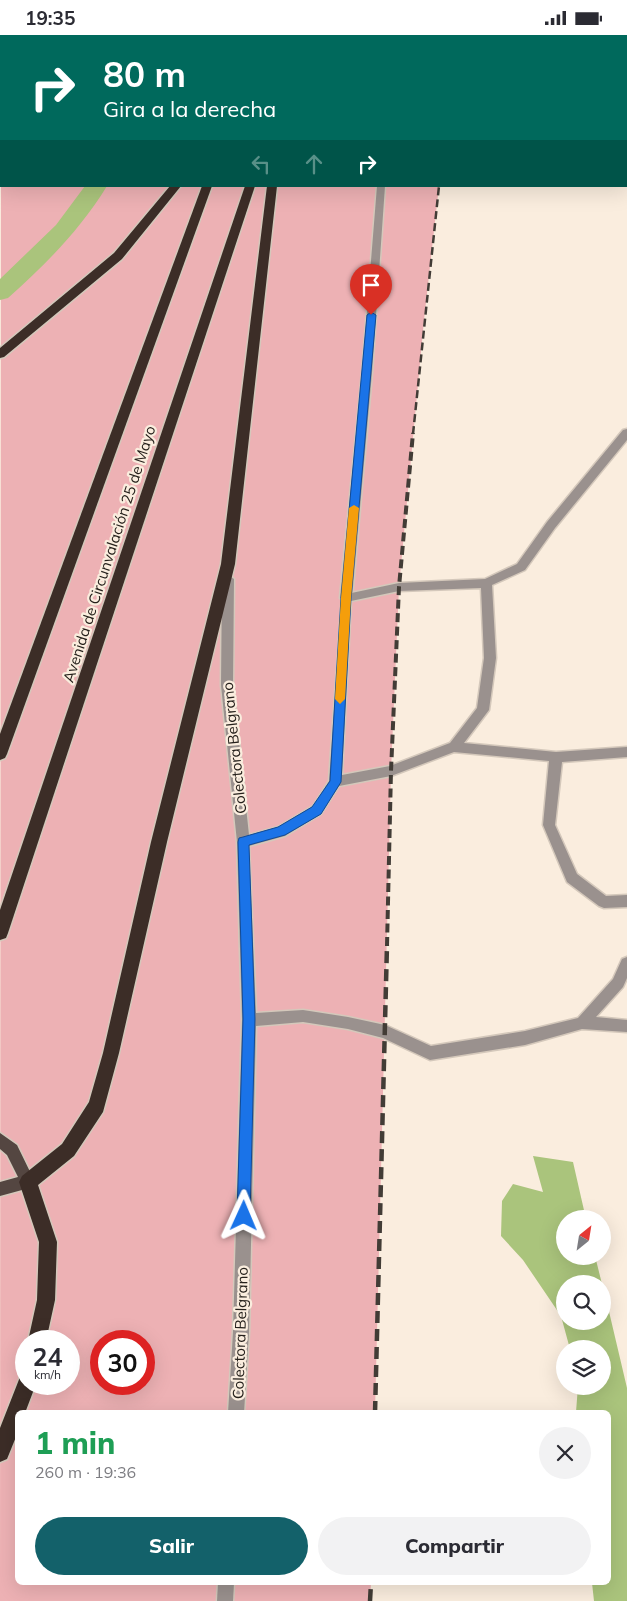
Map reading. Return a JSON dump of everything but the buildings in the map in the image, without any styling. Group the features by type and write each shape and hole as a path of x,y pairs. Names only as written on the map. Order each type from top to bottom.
{"highway":[{"path":"0,354 118,256 175,187"},
{"name":"Avenida de Circunvalación 25 de Mayo","path":"0,754 206,187"},
{"name":"Avenida de Circunvalación 25 de Mayo","path":"0,933 250,187"},
{"path":"39,1330 46,1300 48,1242 28,1182 68,1150 98,1106 159,842 228,564 272,187"},
{"path":"17,1410 23,1395"},
{"path":"0,1451 15,1414"}],"main road":[{"path":"0,1140 12,1150 28,1182 0,1189"}],"street":[{"path":"243,842 281,832 316,810 336,782 346,598 367,373 381,187"},
{"path":"346,598 399,587 486,583 521,567 551,525 627,433"},
{"name":"Colectora Belgrano","path":"228,564 227,685 243,842 249,1019 241,1332 236,1410"},
{"path":"454,747 483,711 490,657 486,583"},
{"path":"336,782 391,771 454,747 556,757 627,752"},
{"path":"556,757 549,825 572,878 604,902 627,901"},
{"path":"582,1023 618,983 627,963"},
{"path":"249,1019 303,1016 348,1023 385,1032 430,1053 525,1038 582,1023 627,1026"},
{"path":"225,1601 226,1585"}],"shaded area":[{"path":"1,187 439,187 424,320 399,587 391,771 375,1410 15,1410 15,1585 371,1585 370,1601 0,1601"},
{"path":"533,1156 573,1162 584,1210 556,1210 556,1265 597,1265 600,1275 556,1275 556,1309 523,1260 501,1236 502,1201 513,1184 543,1192"},
{"path":"611,1320 627,1388 627,1601 594,1601 592,1585 611,1585 611,1410 576,1410 577,1395 611,1395 611,1340 568,1340 565,1330 611,1330"}],"waterway":[{"path":"0,292 40,256 65,230 95,187"}],"railway":[{"path":"413,434 439,187"},
{"path":"387,946 391,771 399,587 413,433"},
{"path":"375,1410 387,945"},
{"path":"370,1601 371,1585"}],"slow traffic":[{"path":"340,699 354,508"}],"route":[{"path":"244,1216 249,1019 243,842 281,832 316,810 336,782 346,598 371,315"}]}
